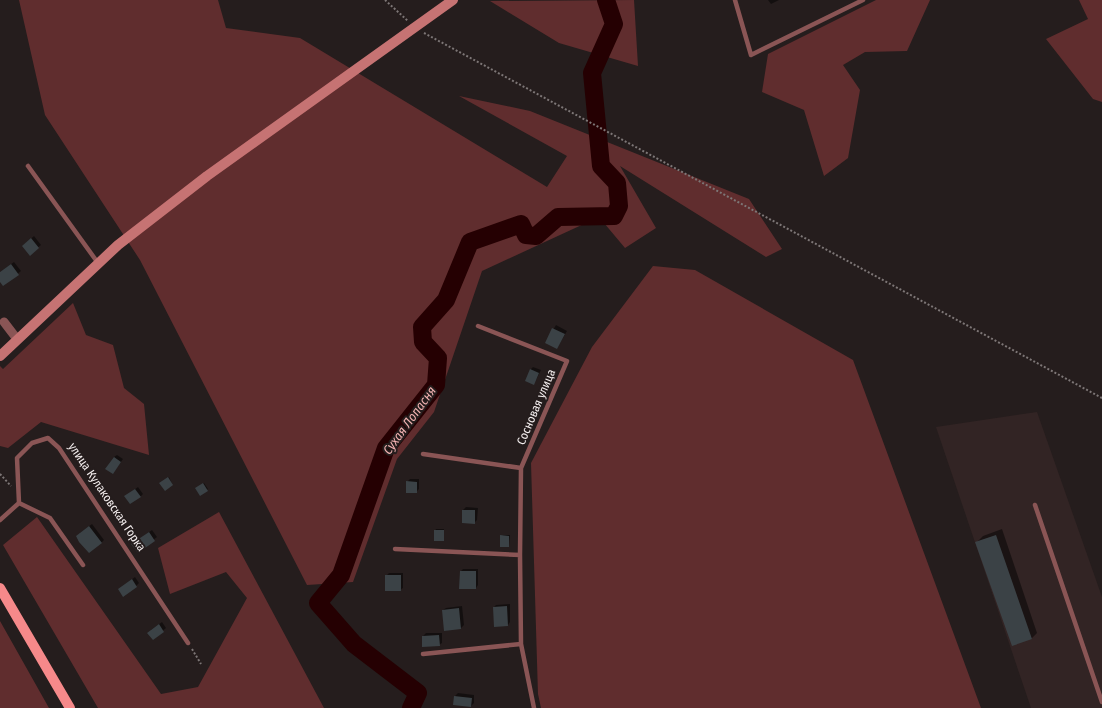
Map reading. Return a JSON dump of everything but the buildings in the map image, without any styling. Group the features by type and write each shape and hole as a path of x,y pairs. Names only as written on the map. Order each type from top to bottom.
{"main road":[{"path":"0,588 70,708"}],"street":[{"path":"0,356 118,245 207,176 453,0"},
{"path":"4,322 17,339"}],"lane":[{"path":"735,0 751,55 863,0"},
{"path":"28,166 98,264"},
{"name":"Сосновая улица","path":"478,326 566,362 521,468 521,644 534,708"},
{"name":"улица Кулаковская Горка","path":"19,504 17,458 32,443 48,438 59,448 188,642"},
{"path":"422,454 521,468"},
{"path":"0,520 19,504 50,518 83,565"},
{"path":"1035,505 1102,702"},
{"path":"395,549 520,555"},
{"path":"423,654 521,644"}],"path":[{"path":"385,0 415,28 450,49 1102,398"},
{"path":"0,474 19,495"},
{"path":"188,642 201,664"}],"shaded area":[{"path":"19,0 218,0 226,28 300,38 547,187 567,156 459,96 530,111 749,199 782,249 766,257 620,166 656,228 625,248 599,217 482,271 434,412 397,459 353,582 307,585 140,260 45,115"},
{"path":"634,0 638,66 559,43 490,1"},
{"path":"876,0 930,0 907,51 865,52 843,65 860,90 848,158 824,176 804,110 762,92 768,54"},
{"path":"1079,0 1102,0 1102,102 1093,99 1046,39 1088,19"},
{"path":"653,266 695,270 853,360 981,708 541,708 538,694 531,463 592,347"},
{"path":"73,303 86,335 113,345 124,388 144,404 149,455 41,422 8,448 0,446 0,366 3,369"},
{"path":"1037,412 1102,597 1102,708 1031,708 936,427"},
{"path":"219,512 324,708 98,708 3,545 37,517 161,694 198,687 247,598 226,572 170,594 158,548"},
{"path":"0,621 49,708 0,708"}],"waterway":[{"name":"Сухая Лопасня","path":"411,708 418,693 354,644 318,603 341,575 386,448 436,385 438,358 423,342 422,327 446,300 470,242 521,224 526,235 536,236 558,217 614,216 619,206 617,183 601,166 592,73 614,24 606,0"}]}
